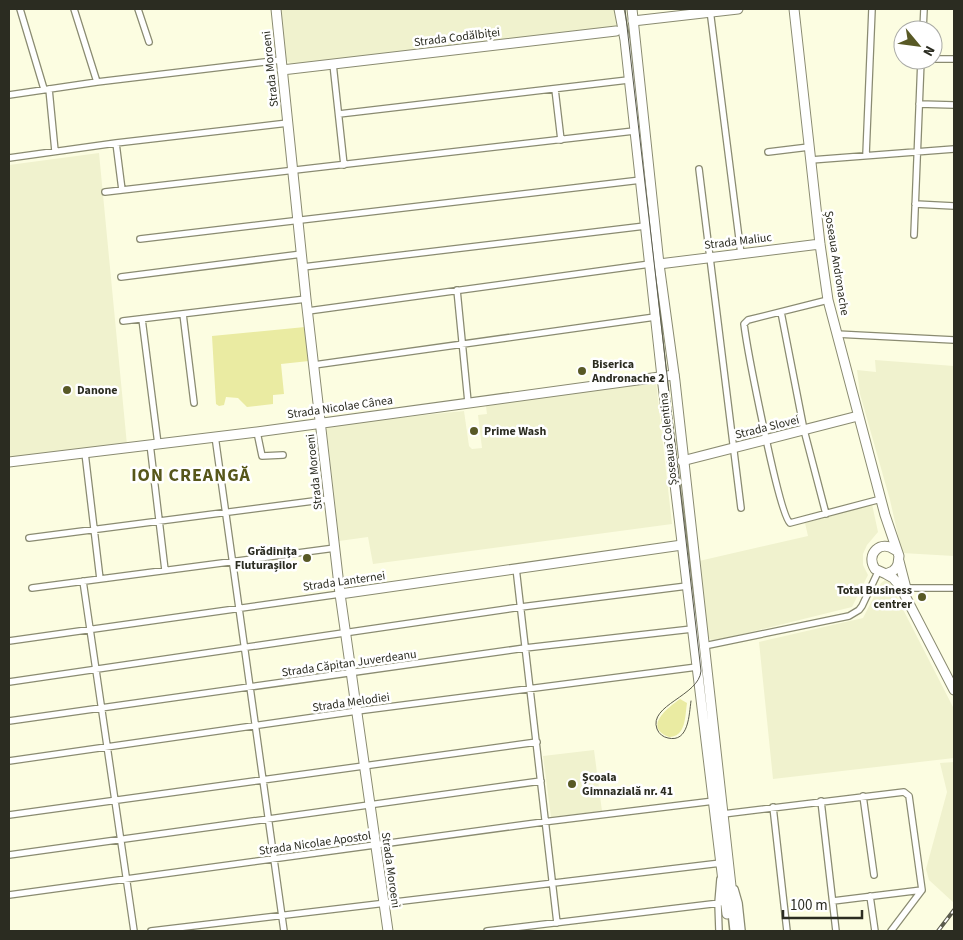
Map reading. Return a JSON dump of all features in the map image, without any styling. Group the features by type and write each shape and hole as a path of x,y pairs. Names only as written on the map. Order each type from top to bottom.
{"highway":[{"path":"726,908 729,931"},
{"path":"726,908 736,931"}],"street":[{"path":"20,9 47,89 55,151"},
{"path":"74,9 97,82"},
{"path":"138,9 149,42"},
{"name":"Strada Moroeni","path":"276,9 334,548 388,931"},
{"name":"Șoseaua Colentina","path":"619,9 646,226 674,376 704,646 722,814 725,865 726,908 720,931"},
{"name":"Șoseaua Colentina","path":"632,9 654,264 655,317 692,629 714,801 725,865 726,908"},
{"path":"620,28 710,10 738,9"},
{"name":"Șoseaua Andronache","path":"794,9 828,300 895,550"},
{"path":"866,155 872,9"},
{"path":"710,10 741,254"},
{"name":"Strada Codălbiței","path":"282,65 333,64 620,28"},
{"path":"333,64 344,165"},
{"path":"9,95 97,82 282,65"},
{"path":"914,235 921,70"},
{"path":"339,114 628,80"},
{"path":"555,89 561,140"},
{"path":"919,104 954,105"},
{"path":"9,158 116,142 288,123"},
{"path":"105,192 634,131"},
{"path":"116,142 122,190"},
{"path":"768,152 809,147"},
{"path":"811,160 954,149"},
{"path":"699,169 741,508"},
{"path":"140,238 641,180"},
{"path":"915,204 954,206"},
{"path":"304,267 646,226"},
{"name":"Strada Maliuc","path":"654,264 820,244"},
{"path":"120,277 302,254"},
{"path":"308,311 654,264"},
{"path":"457,290 468,402"},
{"path":"123,321 306,299"},
{"path":"828,300 748,320 744,326 766,440 787,522 792,523 880,499"},
{"path":"781,312 804,430 826,514"},
{"path":"183,314 194,403"},
{"path":"314,365 655,317"},
{"path":"142,319 159,521 165,570"},
{"path":"836,334 954,340"},
{"name":"Strada Nicolae Cânea","path":"9,462 256,432 468,402 674,376"},
{"name":"Strada Slovei","path":"682,461 858,416"},
{"path":"256,432 262,456 282,455"},
{"path":"215,436 284,931"},
{"path":"85,453 100,579"},
{"path":"29,538 329,499"},
{"name":"Șoseaua Andronache","path":"880,547 886,535 885,515"},
{"name":"Strada Lanternei","path":"9,641 682,546"},
{"path":"913,611 895,550 888,546 880,547 873,553 873,566 898,582 913,611 954,690"},
{"path":"32,588 334,548"},
{"path":"882,573 890,573 896,568 899,560"},
{"path":"516,568 557,923"},
{"path":"704,646 849,616 859,610 882,573"},
{"path":"83,581 134,931"},
{"path":"9,682 520,607 687,586"},
{"path":"906,588 954,588"},
{"name":"Strada Căpitan Juverdeanu","path":"9,721 526,648 692,629"},
{"name":"Strada Melodiei","path":"9,761 357,711 697,667"},
{"path":"9,815 537,742"},
{"path":"9,855 541,781"},
{"path":"722,814 863,796 907,793 909,796 922,890 891,931"},
{"path":"863,796 874,876"},
{"name":"Strada Nicolae Apostol","path":"9,895 714,801"},
{"path":"821,801 836,931"},
{"path":"774,807 787,931"},
{"path":"151,931 725,865"},
{"name":"Șoseaua Colentina","path":"725,865 739,903 742,931"},
{"path":"833,900 922,890"},
{"path":"870,896 874,931"},
{"path":"487,931 726,908"}],"shaded area":[{"path":"280,9 615,9 617,26 292,64 285,60"},
{"path":"99,153 127,445 9,460 9,165"},
{"path":"875,360 954,366 954,556 902,553 890,500 860,394 857,370 876,372"},
{"path":"656,382 672,524 373,564 368,537 339,541 326,425 464,411 469,446 472,449 482,448 478,415 487,414 486,406"},
{"path":"872,504 878,532 867,545 863,554 863,565 868,575 852,607 722,639 712,640 708,638 699,561 808,536 805,523"},
{"path":"885,580 889,582 954,709 954,758 773,779 759,642 863,618 881,583"},
{"name":"Școala Gimnazială nr. 41","path":"594,750 602,811 551,817 543,756"},
{"path":"954,762 954,903 929,880 926,869 947,792 940,763"}],"green space":[{"path":"305,327 309,361 281,364 284,394 273,395 273,404 247,407 238,398 226,397 224,405 219,406 216,404 212,336"},
{"path":"680,699 687,703 684,725 679,734 669,737 661,733 658,723 660,717"}],"tram line":[{"path":"625,9 701,671 698,680 692,687 660,713 656,721 657,729 661,735 675,738 684,732 687,726 691,701"}],"railway":[{"path":"938,931 954,910"}],"place":[{"name":"Biserica Andronache 2","path":"582,371"},
{"name":"Danone","path":"67,390"},
{"name":"Prime Wash","path":"474,431"},
{"name":"Grădinița Fluturașilor","path":"307,558"},
{"name":"Total Business centrer","path":"922,597"},
{"name":"Școala Gimnazială nr. 41","path":"572,784"}],"district":[{"name":"ION CREANGĂ","path":"191,475"}]}
